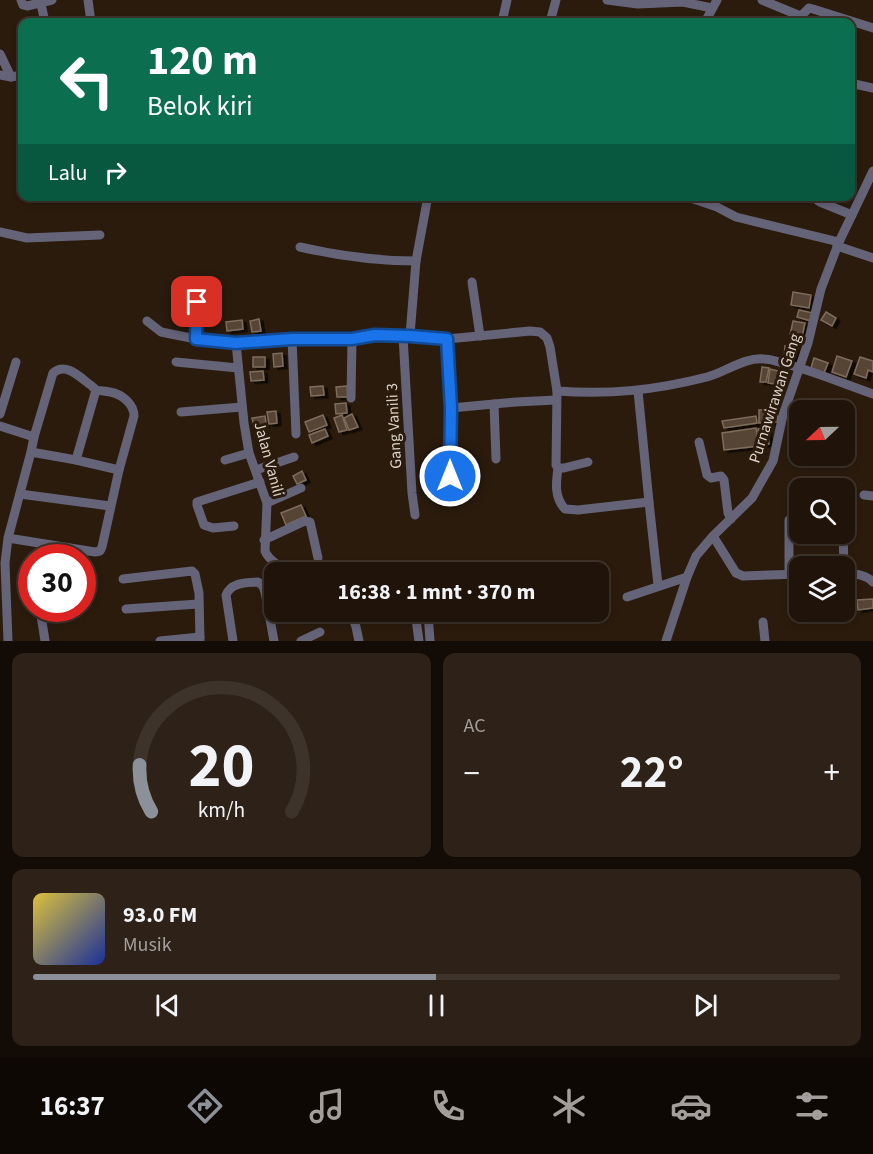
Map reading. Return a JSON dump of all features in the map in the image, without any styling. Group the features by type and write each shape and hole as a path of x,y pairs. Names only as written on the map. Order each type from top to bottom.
{"street":[{"path":"21,0 27,6 52,0"},
{"path":"88,0 90,18"},
{"path":"503,18 507,0"},
{"path":"551,18 556,0"},
{"path":"607,0 638,4 683,2 715,4 707,18"},
{"path":"762,0 801,16 809,8 841,18"},
{"path":"41,4 44,18"},
{"path":"855,22 873,28"},
{"path":"0,54 11,77"},
{"path":"0,75 18,76"},
{"path":"855,84 873,88"},
{"name":"Purnawirawan Gang","path":"666,641 696,556 752,498 773,461 783,415 808,343 821,289 838,244 873,171"},
{"name":"Gang Vanili 3","path":"415,515 412,494 406,336 427,201"},
{"path":"700,201 736,217 838,244 873,258"},
{"path":"717,207 719,201"},
{"path":"818,201 852,215"},
{"path":"0,232 27,238 100,235"},
{"path":"300,247 358,258 416,261"},
{"path":"472,282 480,336"},
{"path":"196,339 197,302"},
{"path":"147,321 161,332 196,339 236,343 292,339 352,339 375,335 447,339 540,332 547,338 557,396 555,460 558,468 556,482 558,502 565,509 578,510 649,502"},
{"path":"292,339 296,434"},
{"path":"351,398 352,339"},
{"path":"447,339 451,408 450,476"},
{"name":"Jalan Vanili","path":"236,343 249,453 267,503 264,540"},
{"path":"451,408 576,393 638,391 664,387 711,376 757,359 800,368 873,394"},
{"path":"176,362 238,368"},
{"path":"0,414 16,363"},
{"path":"8,538 98,552 102,547 135,412 132,405 113,392 96,390 70,370 56,370 52,373 8,538 5,563 8,641"},
{"path":"0,375 11,379"},
{"path":"76,460 96,390"},
{"path":"638,391 658,585"},
{"path":"494,404 496,459"},
{"path":"181,412 242,407"},
{"path":"0,426 34,437"},
{"path":"699,442 706,473 711,478 721,476 724,482 728,513 731,519"},
{"path":"31,452 119,470"},
{"path":"225,460 249,453"},
{"path":"256,470 294,457"},
{"path":"558,468 588,462"},
{"path":"234,526 213,528 204,525 197,502 260,482"},
{"path":"267,503 301,488"},
{"path":"20,494 111,506"},
{"path":"272,562 267,556 264,540 305,521 310,522 318,558"},
{"path":"713,536 736,573 743,576 789,574"},
{"path":"123,579 192,571 195,574 200,639 160,641"},
{"path":"855,574 863,575 873,582"},
{"path":"627,597 687,577"},
{"path":"233,641 226,595 228,590 244,583 258,582 263,586 265,592 274,641"},
{"path":"126,609 198,604"},
{"path":"42,622 45,641"},
{"path":"354,622 359,641"},
{"path":"416,622 419,641"},
{"path":"429,622 430,641"},
{"path":"763,622 765,641"},
{"path":"300,641 320,632"}],"building":[{"path":"793,292 811,295 809,308 791,305"},
{"path":"799,310 813,313 811,321 797,317"},
{"path":"826,312 836,318 832,326 821,320"},
{"path":"259,319 261,331 252,332 250,321"},
{"path":"242,320 243,329 227,331 226,322"},
{"path":"793,321 805,323 802,337 790,335"},
{"path":"785,346 795,348 794,359 784,358"},
{"path":"282,353 283,366 274,367 273,354"},
{"path":"837,356 852,361 846,377 832,372"},
{"path":"253,357 265,357 265,367 253,367"},
{"path":"860,357 873,361 873,372 868,370 866,378 854,374"},
{"path":"814,358 828,363 824,373 811,368"},
{"path":"762,367 769,368 766,382 760,382"},
{"path":"770,369 782,372 780,385 768,383"},
{"path":"263,371 264,380 251,381 250,372"},
{"path":"323,386 324,395 311,396 310,387"},
{"path":"347,386 348,397 337,397 336,387"},
{"path":"346,403 347,413 336,414 335,404"},
{"path":"777,409 778,422 759,423 759,410"},
{"path":"276,411 277,423 269,424 267,412"},
{"path":"352,414 358,427 349,430 344,418"},
{"path":"323,415 327,425 309,432 305,422"},
{"path":"342,415 347,430 339,432 334,418"},
{"path":"265,416 266,424 254,426 252,418"},
{"path":"756,416 757,423 724,428 722,421"},
{"path":"756,428 759,446 724,450 722,433"},
{"path":"767,428 769,444 760,445 758,429"},
{"path":"325,429 328,436 312,443 309,435"},
{"path":"302,471 306,480 297,484 293,476"},
{"path":"301,505 306,516 286,525 281,513"},
{"path":"873,599 873,608 858,610 857,600"}],"route":[{"path":"197,302 196,339 236,343 292,339 352,339 375,335 447,339 451,408 450,476"}]}
